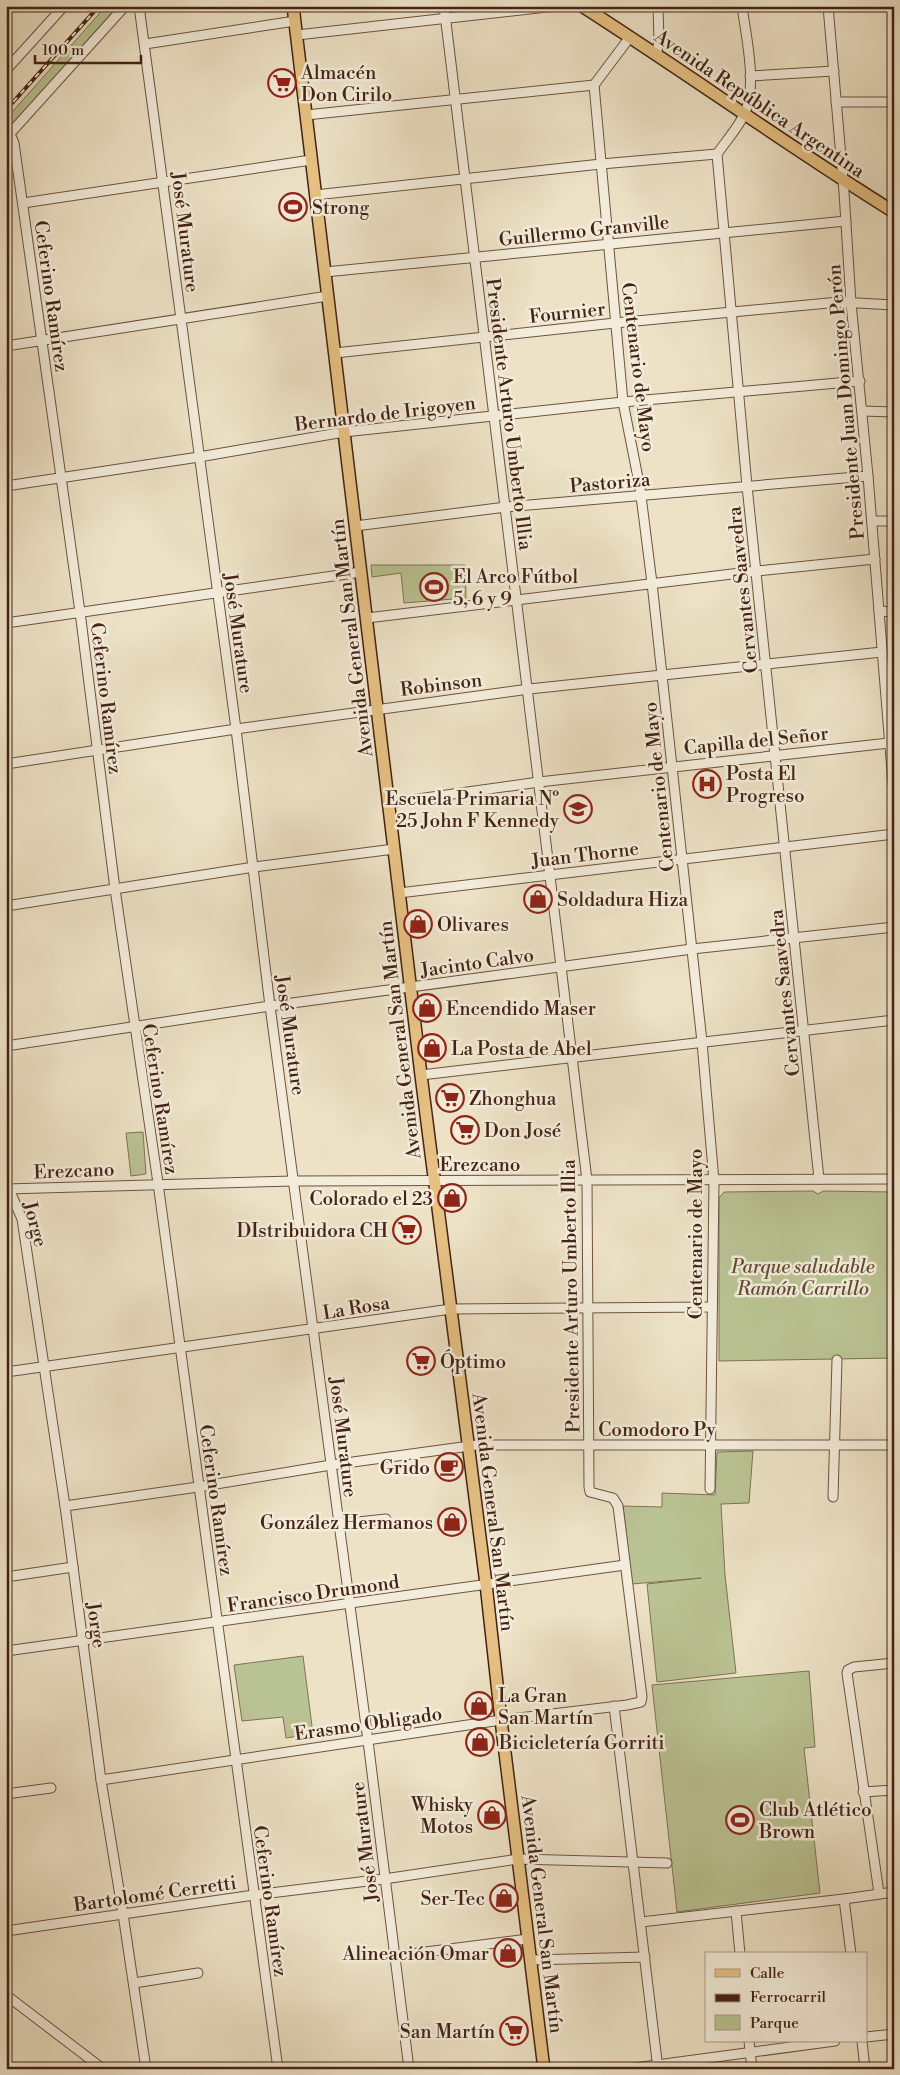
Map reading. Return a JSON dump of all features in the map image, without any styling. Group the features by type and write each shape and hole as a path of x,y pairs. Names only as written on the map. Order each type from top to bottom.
{"main road":[{"name":"Avenida General San Martín","path":"293,6 421,1075 452,1309 544,2069"},
{"name":"Avenida República Argentina","path":"582,6 842,180 894,212"}],"street":[{"path":"6,70 64,6"},
{"path":"8,136 125,6"},
{"name":"José Murature","path":"139,6 236,728 270,1006 368,1740 409,2069"},
{"name":"Presidente Arturo Umberto Illia","path":"444,6 587,1180 589,1486 590,1492 608,1496 616,1502 642,1697 641,1702"},
{"path":"297,35 556,6"},
{"path":"656,55 659,42 658,6"},
{"path":"315,195 601,164 717,154 744,115 748,99 750,76 742,6"},
{"name":"Presidente Juan Domingo Perón","path":"828,6 851,303 860,381 882,652 890,705 889,743 894,794"},
{"path":"145,44 295,21"},
{"path":"306,115 594,85 630,37"},
{"path":"750,76 834,71"},
{"name":"Centenario de Mayo","path":"594,85 623,402 641,495 652,583 702,1042 714,1181 710,1489"},
{"path":"836,102 894,102"},
{"name":"Ceferino Ramírez","path":"8,136 14,143 23,203 80,612 115,889 158,1184 278,2069"},
{"name":"Cervantes Saavedra","path":"717,154 747,486 786,846 819,1179"},
{"path":"23,203 310,160"},
{"name":"Guillermo Granville","path":"325,272 846,221"},
{"path":"6,346 328,296"},
{"name":"Fournier","path":"335,353 615,323 839,302 894,305"},
{"name":"Bernardo de Irigoyen","path":"6,486 199,457 344,432 623,402 860,381"},
{"path":"862,411 894,412"},
{"name":"Pastoriza","path":"355,526 506,507 868,476"},
{"path":"872,521 894,520"},
{"path":"366,618 757,570 875,559"},
{"path":"6,623 361,572"},
{"path":"879,611 894,612"},
{"name":"Robinson","path":"6,764 378,708 662,674 882,652"},
{"name":"Capilla del Señor","path":"389,802 672,766 889,743"},
{"name":"Juan Thorne","path":"399,893 894,834"},
{"path":"6,906 254,867 394,849"},
{"name":"Jacinto Calvo","path":"6,1046 270,1006 692,949 894,927"},
{"path":"421,1075 894,1020"},
{"name":"Erezcano","path":"7,1190 294,1181 894,1179"},
{"name":"Jorge","path":"7,1190 22,1219 45,1367 101,1780 146,2069"},
{"name":"La Rosa","path":"6,1372 452,1309 712,1307"},
{"path":"833,1497 836,1360"},
{"name":"Comodoro Py","path":"64,1506 468,1446 894,1445"},
{"path":"339,1524 386,1519"},
{"name":"Francisco Drumond","path":"6,1651 625,1565"},
{"path":"6,1577 73,1567"},
{"path":"879,1894 847,1673 848,1670 854,1667 894,1663"},
{"name":"Erasmo Obligado","path":"101,1780 501,1720 641,1702"},
{"path":"614,1706 658,2067"},
{"path":"6,1794 51,1788"},
{"path":"863,1792 894,1790"},
{"name":"Bartolomé Cerretti","path":"6,1931 254,1896 384,1880 518,1859 667,1863"},
{"path":"641,1922 894,1892"},
{"path":"844,1899 851,1952"},
{"path":"736,1911 740,1952"},
{"path":"394,1956 528,1939"},
{"path":"531,1960 645,1957"},
{"path":"134,1983 198,1972"},
{"path":"6,1995 103,2069"},
{"path":"868,2037 894,2034"},
{"path":"749,2042 752,2069"},
{"path":"627,2069 658,2067 827,2042"},
{"path":"862,2042 865,2069"}],"green space":[{"path":"106,6 118,6 6,132 6,119"},
{"name":"El Arco Fútbol 5, 6 y 9","path":"371,565 465,565 466,598 404,603 401,573 372,577"},
{"path":"143,1132 146,1174 131,1176 126,1133"},
{"name":"Parque saludable Ramón Carrillo","path":"813,1191 818,1194 823,1191 894,1192 894,1358 719,1361 719,1198 724,1192"},
{"path":"753,1451 749,1503 721,1504 725,1575 736,1673 657,1682 647,1584 701,1578 632,1584 623,1506 662,1507 662,1493 715,1495 717,1452"},
{"path":"303,1656 313,1734 286,1738 283,1717 242,1721 234,1665"},
{"name":"Club Atlético Brown","path":"809,1671 815,1747 804,1748 820,1893 677,1912 652,1685"}],"railway":[{"path":"6,110 99,6"}],"place":[{"name":"Almacén Don Cirilo","path":"282,83"},
{"name":"Strong","path":"293,207"},
{"name":"El Arco Fútbol 5, 6 y 9","path":"434,587"},
{"name":"Posta El Progreso","path":"707,784"},
{"name":"Escuela Primaria Nº 25 John F Kennedy","path":"578,809"},
{"name":"Soldadura Hiza","path":"538,899"},
{"name":"Olivares","path":"418,924"},
{"name":"Encendido Maser","path":"427,1008"},
{"name":"La Posta de Abel","path":"432,1048"},
{"name":"Zhonghua","path":"450,1098"},
{"name":"Don José","path":"465,1130"},
{"name":"Colorado el 23","path":"452,1198"},
{"name":"DIstribuidora CH","path":"407,1230"},
{"name":"Óptimo","path":"421,1361"},
{"name":"Grido","path":"449,1467"},
{"name":"González Hermanos","path":"452,1522"},
{"name":"La Gran San Martín","path":"479,1706"},
{"name":"Bicicletería Gorriti","path":"480,1742"},
{"name":"Whisky Motos","path":"492,1815"},
{"name":"Club Atlético Brown","path":"740,1820"},
{"name":"Ser-Tec","path":"504,1898"},
{"name":"Alineación Omar","path":"508,1953"},
{"name":"San Martín","path":"514,2031"}]}
